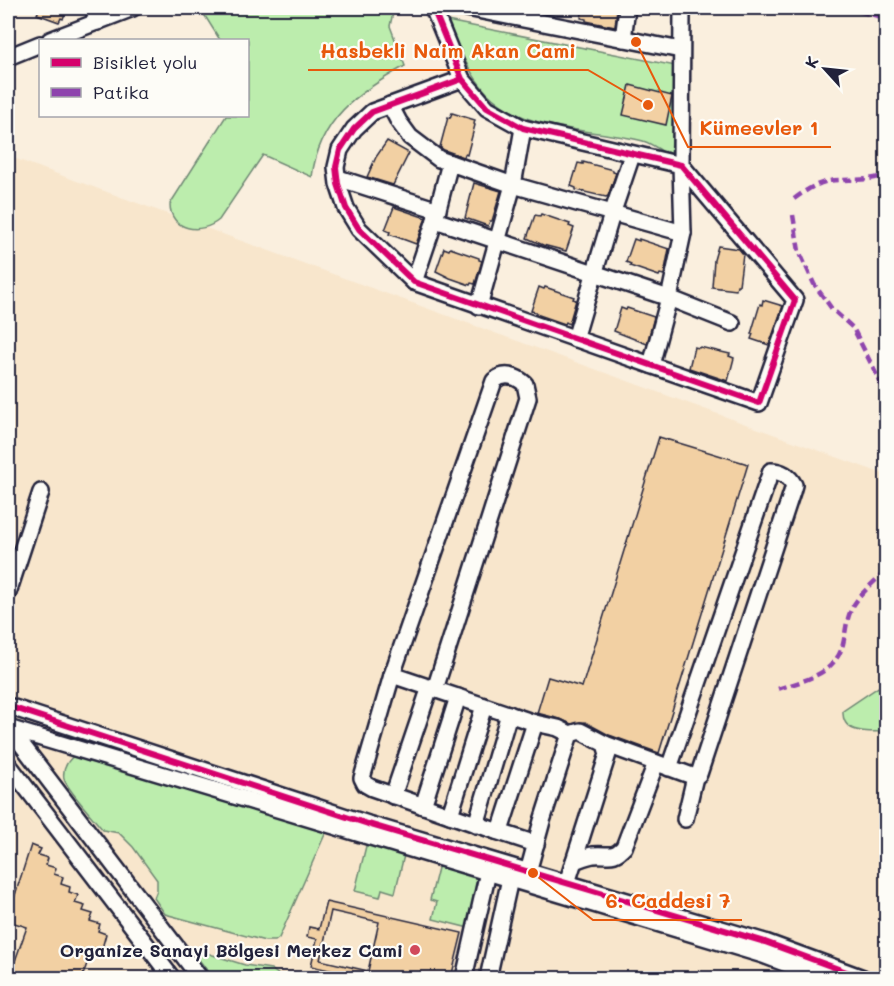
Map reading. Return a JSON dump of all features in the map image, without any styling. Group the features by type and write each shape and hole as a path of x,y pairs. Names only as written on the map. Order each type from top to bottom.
{"street":[{"path":"52,39 96,15 134,8"},
{"path":"433,8 462,79 487,108 523,128 681,165 795,300 759,403 414,282 359,229 346,208 336,167 340,150 354,129 372,112 462,79"},
{"path":"467,8 681,50"},
{"path":"623,39 627,8"},
{"path":"651,365 683,233 682,8"},
{"path":"8,57 39,44"},
{"path":"390,105 410,137 428,153 450,163 513,185 683,233"},
{"path":"479,306 513,185 523,128"},
{"path":"575,339 632,155"},
{"path":"414,282 437,215 450,163"},
{"path":"338,178 437,215 498,242 669,298 732,323"},
{"path":"393,796 433,688 528,398 525,384 514,377 505,376 494,381 392,675 362,778 364,784 393,796 536,844"},
{"path":"574,861 595,855 618,854 624,847 662,766 771,471 778,471 794,485 704,764 695,777 685,819"},
{"path":"8,593 41,492"},
{"path":"392,675 535,723 558,728 570,734 580,731 605,744 695,777"},
{"path":"423,806 458,697"},
{"path":"8,706 368,824 765,942 864,978"},
{"path":"450,815 484,706"},
{"path":"476,825 509,714"},
{"path":"496,831 501,828 535,723"},
{"path":"9,729 763,955 824,978"},
{"path":"9,729 200,978"},
{"path":"528,872 570,734"},
{"path":"567,883 608,754 605,744"},
{"path":"8,764 172,978"},
{"path":"464,978 488,872"},
{"path":"488,978 510,879"}],"shaded area":[{"path":"8,156 886,475 886,978 8,978"}],"green space":[{"path":"200,8 394,8 390,26 405,66 371,87 343,110 323,139 312,177 263,155 219,220 204,228 188,228 175,220 170,204 225,117 249,117 249,39 219,39"},
{"path":"447,21 676,66 671,157 643,141 541,123 503,106 487,93 474,77"},
{"path":"886,682 886,732 865,732 847,725 843,711"},
{"path":"76,754 266,811 326,832 279,938 275,941 265,941 165,914 154,898 157,880 133,847 119,833 103,830 66,784 65,768"},
{"path":"367,842 405,851 395,893 382,889 380,897 355,891"},
{"path":"439,864 482,876 469,928 433,919 437,902 430,900"},
{"path":"190,948 245,965 271,969 283,978 213,978"}],"building":[{"path":"40,8 67,8 63,19 61,18 59,22 37,14"},
{"path":"586,8 617,8 615,27 581,18 583,9 586,10"},
{"path":"630,85 672,96 666,125 623,115"},
{"path":"452,113 475,120 467,155 465,154 464,157 440,147 448,117 450,118"},
{"path":"387,141 409,153 393,185 367,177 376,157"},
{"path":"583,162 613,170 616,173 608,196 576,190 571,186 578,163 583,164"},
{"path":"474,183 501,191 492,221 488,226 465,218"},
{"path":"394,207 426,218 416,244 389,234 390,232 385,230"},
{"path":"541,214 570,224 569,226 574,228 566,251 527,238 535,215 540,216"},
{"path":"634,239 669,249 664,275 659,276 630,266 631,264 626,262"},
{"path":"718,246 739,249 743,254 739,285 736,290 712,287 714,260"},
{"path":"444,248 449,250 450,248 482,261 475,284 470,285 436,271"},
{"path":"539,287 574,297 573,299 576,300 569,324 531,311"},
{"path":"763,300 783,306 769,345 751,339"},
{"path":"621,308 654,317 647,344 614,331"},
{"path":"694,347 730,354 729,356 734,358 728,381 689,368"},
{"path":"659,437 748,464 659,753 609,735 585,722 571,724 537,713 548,677 582,687"},
{"path":"31,845 41,849 38,855 48,858 46,865 56,868 54,874 63,877 61,884 70,887 69,892 78,895 75,903 85,906 83,911 93,914 90,921 100,924 98,931 106,934 101,952 92,949 82,978 9,978 27,927 8,921 8,917"},
{"name":"Organize Sanayi Bölgesi Merkez Cami","path":"326,902 462,933 451,978 365,978 311,966 317,939 307,937 309,927 319,929","holes":["331,911 379,922 368,971 320,960"]}],"marked path":[{"path":"846,8 886,18"},
{"path":"794,199 824,182 858,180 886,174"},
{"path":"793,215 799,251 814,284 832,309 853,328 886,393"},
{"path":"778,689 817,675 833,663 843,644 852,608 863,593 886,570"}],"cycle path":[{"path":"433,8 462,79 487,108 523,128 681,165 795,300 759,403 414,282 359,229 346,208 338,184 336,167 340,150 354,129 372,112 462,79"},
{"path":"8,706 368,824 765,942 863,978"}],"place":[{"name":"Kümeevler 1","path":"636,42"},
{"name":"Hasbekli Naim Akan Cami","path":"648,105"},
{"name":"6. Caddesi 7","path":"533,873"},
{"name":"Organize Sanayi Bölgesi Merkez Cami","path":"415,950"}]}
